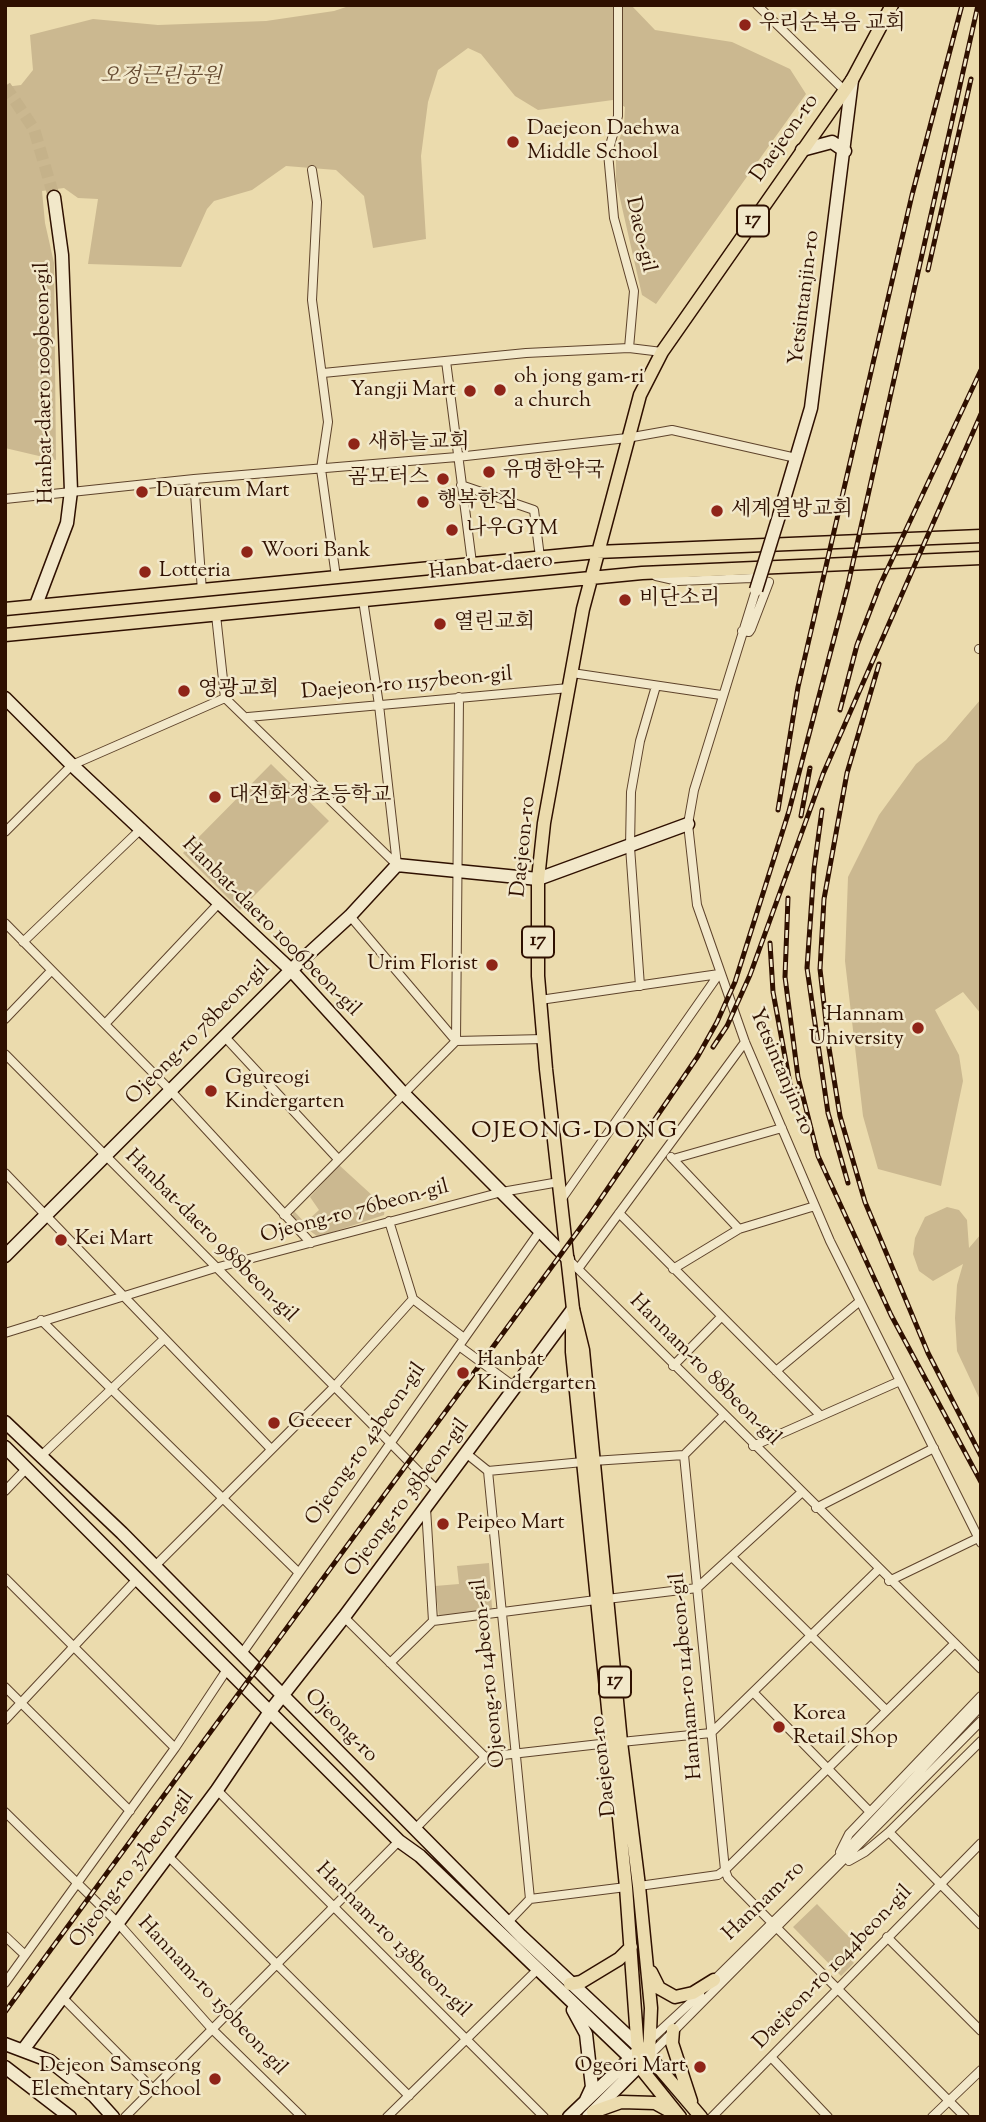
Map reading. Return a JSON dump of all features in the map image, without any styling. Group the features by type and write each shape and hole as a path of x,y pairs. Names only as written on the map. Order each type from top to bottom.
{"main road":[{"name":"Daejeon-ro","path":"646,2049 651,2008 647,1964 632,1887 615,1743 588,1461 572,1352 573,1308 540,1000 538,879 544,822 590,578 640,395 662,352 848,85 892,5"},
{"name":"Hanbat-daero","path":"5,609 597,552 981,536"},
{"name":"Hanbat-daero","path":"5,635 642,573 981,558"},
{"name":"Daejeon-ro","path":"632,1887 631,1947 646,2049"},
{"path":"570,1984 580,1982 619,1959 631,1947"},
{"path":"647,1964 659,1988 675,1997 693,1993 714,1980"},
{"path":"673,2030 672,2043 697,2113"},
{"path":"646,2049 697,2113"},
{"path":"635,2063 680,2117"},
{"path":"591,2115 621,2102 655,2103 680,2117"}],"street":[{"name":"Daeo-gil","path":"618,5 618,116 608,153 614,218 634,291 629,348"},
{"path":"757,5 848,85"},
{"name":"Yetsintanjin-ro","path":"848,85 845,151 811,408 722,695 688,824 697,905 745,1042 815,1206 979,1540"},
{"path":"802,150 832,142 845,151"},
{"path":"312,170 317,202 312,300 328,422 321,469 335,577"},
{"name":"Hanbat-daero 1009beon-gil","path":"36,606 67,523 71,491 62,255 54,197"},
{"path":"323,373 629,348 662,352"},
{"path":"446,361 472,563"},
{"path":"5,499 194,479 457,457 627,439 672,430 796,458"},
{"path":"194,479 202,591"},
{"path":"461,485 534,510 540,557"},
{"path":"642,573 678,581 752,578 769,582 749,632 742,631"},
{"path":"363,600 379,705 397,865"},
{"path":"216,615 225,698 248,717 397,865 538,879 688,824"},
{"path":"572,673 722,695"},
{"path":"640,986 630,847 631,792 640,741 656,686"},
{"name":"Daejeon-ro 1157beon-gil","path":"248,717 569,688"},
{"path":"456,1041 459,697"},
{"name":"Hanbat-daero 1006beon-gil","path":"5,698 72,765 290,970 402,1093 568,1259"},
{"path":"5,832 72,765 225,698"},
{"path":"23,942 142,828"},
{"name":"Ojeong-ro 78beon-gil","path":"5,1255 103,1154 290,970 350,916 397,865"},
{"path":"105,1024 219,903"},
{"path":"350,916 456,1041"},
{"path":"5,923 50,972 170,1090 311,1243"},
{"path":"5,1019 50,972"},
{"path":"540,1000 719,974"},
{"path":"561,1200 719,974"},
{"path":"224,1036 338,1159"},
{"path":"284,1215 456,1041 544,1039"},
{"path":"578,1269 745,1042"},
{"name":"Hanbat-daero 988beon-gil","path":"5,1054 438,1491"},
{"path":"673,1159 782,1129"},
{"path":"665,1151 739,1229"},
{"path":"5,1173 271,1449"},
{"name":"Ojeong-ro 76beon-gil","path":"5,1333 215,1268 502,1192 559,1182"},
{"path":"673,1269 739,1229 815,1206"},
{"path":"619,1213 821,1416"},
{"path":"389,1221 413,1299 515,1387"},
{"name":"Ojeong-ro 42beon-gil","path":"241,1655 540,1231"},
{"name":"Hannam-ro 88beon-gil","path":"568,1259 889,1581 981,1669"},
{"path":"155,1566 334,1387 413,1299"},
{"path":"776,1371 860,1301"},
{"name":"Ojeong-ro 38beon-gil","path":"271,1710 283,1698 467,1454 573,1308"},
{"path":"673,1366 721,1317"},
{"path":"41,1320 298,1572"},
{"path":"40,1457 164,1339"},
{"path":"754,1446 900,1381"},
{"path":"467,1454 488,1471 684,1455 723,1416"},
{"name":"Ojeong-ro","path":"5,1422 155,1566 283,1698 570,1984 646,2049"},
{"name":"Ojeong-ro","path":"5,1447 24,1470 138,1578 399,1841 420,1856 635,2063"},
{"path":"816,1508 934,1448"},
{"name":"Hannam-ro 114beon-gil","path":"684,1455 725,1870"},
{"path":"5,1491 24,1470"},
{"name":"Ojeong-ro 14beon-gil","path":"488,1471 530,1899"},
{"path":"390,1663 433,1620 697,1588 733,1558 801,1493"},
{"path":"426,1508 433,1620"},
{"path":"889,1581 979,1540"},
{"path":"733,1558 886,1710"},
{"path":"416,1828 485,1757 710,1733 878,1570"},
{"path":"5,1578 76,1646 175,1748"},
{"path":"5,1720 138,1578"},
{"path":"344,1617 485,1757"},
{"path":"508,1922 530,1899 718,1875 954,1644"},
{"path":"5,1983 175,1748 228,1668"},
{"path":"5,1687 130,1811"},
{"path":"753,1692 870,1812"},
{"path":"840,1861 849,1834 981,1696"},
{"name":"Hannam-ro","path":"840,1861 981,1706"},
{"name":"Ojeong-ro 37beon-gil","path":"23,2050 217,1790 271,1710"},
{"name":"Hannam-ro","path":"591,2115 646,2049 714,1980 840,1861 981,1721"},
{"path":"840,1861 865,1852 890,1832 981,1741"},
{"name":"Hannam-ro 138beon-gil","path":"217,1790 544,2117"},
{"name":"Hannam-ro 150beon-gil","path":"5,1812 117,1922 212,2029 302,2117"},
{"path":"890,1832 981,1924"},
{"path":"125,2117 399,1841"},
{"name":"Daejeon-ro 1044beon-gil","path":"712,2117 981,1843"},
{"path":"168,1856 409,2096"},
{"path":"725,1870 729,1878 965,2117"},
{"name":"Hannam-ro","path":"646,2049 673,2030 774,1924"},
{"path":"5,1936 25,1955"},
{"path":"887,1937 981,2031"},
{"path":"387,2117 537,1970"},
{"path":"63,1998 152,2088"},
{"path":"566,1998 586,2034 592,2087 586,2100"},
{"path":"5,2044 50,2061 114,2117"},
{"path":"771,2057 828,2117"},
{"name":"Hannam-ro","path":"569,2117 586,2100 635,2063"},
{"path":"6,2068 72,2117"},
{"path":"932,2117 981,2070"}],"green space":[{"name":"오정근린공원","path":"352,5 631,5 655,30 732,42 790,69 806,94 656,304 642,295 616,181 616,149 624,126 625,107 613,100 538,110 515,96 481,54 468,48 438,70 428,102 421,156 426,239 373,248 364,196 336,170 286,166 252,190 214,201 207,209 181,267 88,264 98,199 78,198 64,188 42,191 45,223 54,263 56,460 5,448 5,87 21,85 33,70 30,35 93,19 158,25 266,21 334,11"},
{"name":"Hannam University","path":"981,699 981,1014 963,992 935,1010 959,1055 963,1081 941,1186 878,1169 863,1116 845,961 848,877 879,815 916,764 946,740"},
{"path":"271,764 329,821 240,910 183,853"},
{"path":"339,1165 385,1207 384,1215 318,1237 292,1217 294,1211 305,1223 319,1210 310,1197"},
{"path":"947,1207 959,1210 967,1220 969,1248 981,1234 981,1402 957,1351 957,1285 963,1264 933,1281 919,1271 913,1254 915,1238 925,1217"},
{"path":"489,1563 492,1608 439,1617 435,1586 459,1584 457,1566"},
{"path":"817,1904 855,1943 845,1953 854,1963 841,1976 793,1927"}],"tunnel":[{"path":"5,86 34,129 54,197"}],"railway":[{"path":"778,810 798,687 912,195 962,5"},
{"path":"5,2012 589,1216 698,1056 717,1022 735,982 789,811 847,589 978,5"},
{"path":"928,270 971,79"},
{"path":"840,710 857,645 880,585 981,370"},
{"path":"713,1047 727,1026 750,975 823,774 981,414"},
{"path":"879,664 847,773 824,899 820,969 829,1048 840,1116 865,1202 928,1353 981,1456"},
{"path":"801,816 810,768"},
{"path":"822,810 814,869 807,968 828,1113 848,1183"},
{"path":"788,898 785,977 798,1077 818,1156 891,1315 981,1482"},
{"path":"770,943 773,992 791,1089"}],"place":[{"name":"우리순복음 교회","path":"745,25"},
{"name":"Daejeon Daehwa Middle School","path":"513,142"},
{"name":"oh jong gam-ri a church","path":"500,390"},
{"name":"Yangji Mart","path":"470,391"},
{"name":"새하늘교회","path":"354,444"},
{"name":"유명한약국","path":"489,472"},
{"name":"곰모터스","path":"443,479"},
{"name":"Duareum Mart","path":"142,492"},
{"name":"행복한집","path":"423,502"},
{"name":"세계열방교회","path":"717,511"},
{"name":"나우GYM","path":"452,530"},
{"name":"Woori Bank","path":"247,552"},
{"name":"Lotteria","path":"145,572"},
{"name":"비단소리","path":"625,600"},
{"name":"열린교회","path":"440,624"},
{"name":"영광교회","path":"184,691"},
{"name":"대전화정초등학교","path":"215,797"},
{"name":"Urim Florist","path":"492,965"},
{"name":"Hannam University","path":"918,1028"},
{"name":"Ggureogi Kindergarten","path":"211,1091"},
{"name":"Kei Mart","path":"61,1240"},
{"name":"Hanbat Kindergarten","path":"463,1373"},
{"name":"Geeeer","path":"274,1423"},
{"name":"Peipeo Mart","path":"443,1524"},
{"name":"Korea Retail Shop","path":"779,1727"},
{"name":"Ogeori Mart","path":"700,2067"},
{"name":"Dejeon Samseong Elementary School","path":"215,2079"}],"district":[{"name":"OJEONG-DONG","path":"575,1133"}]}
